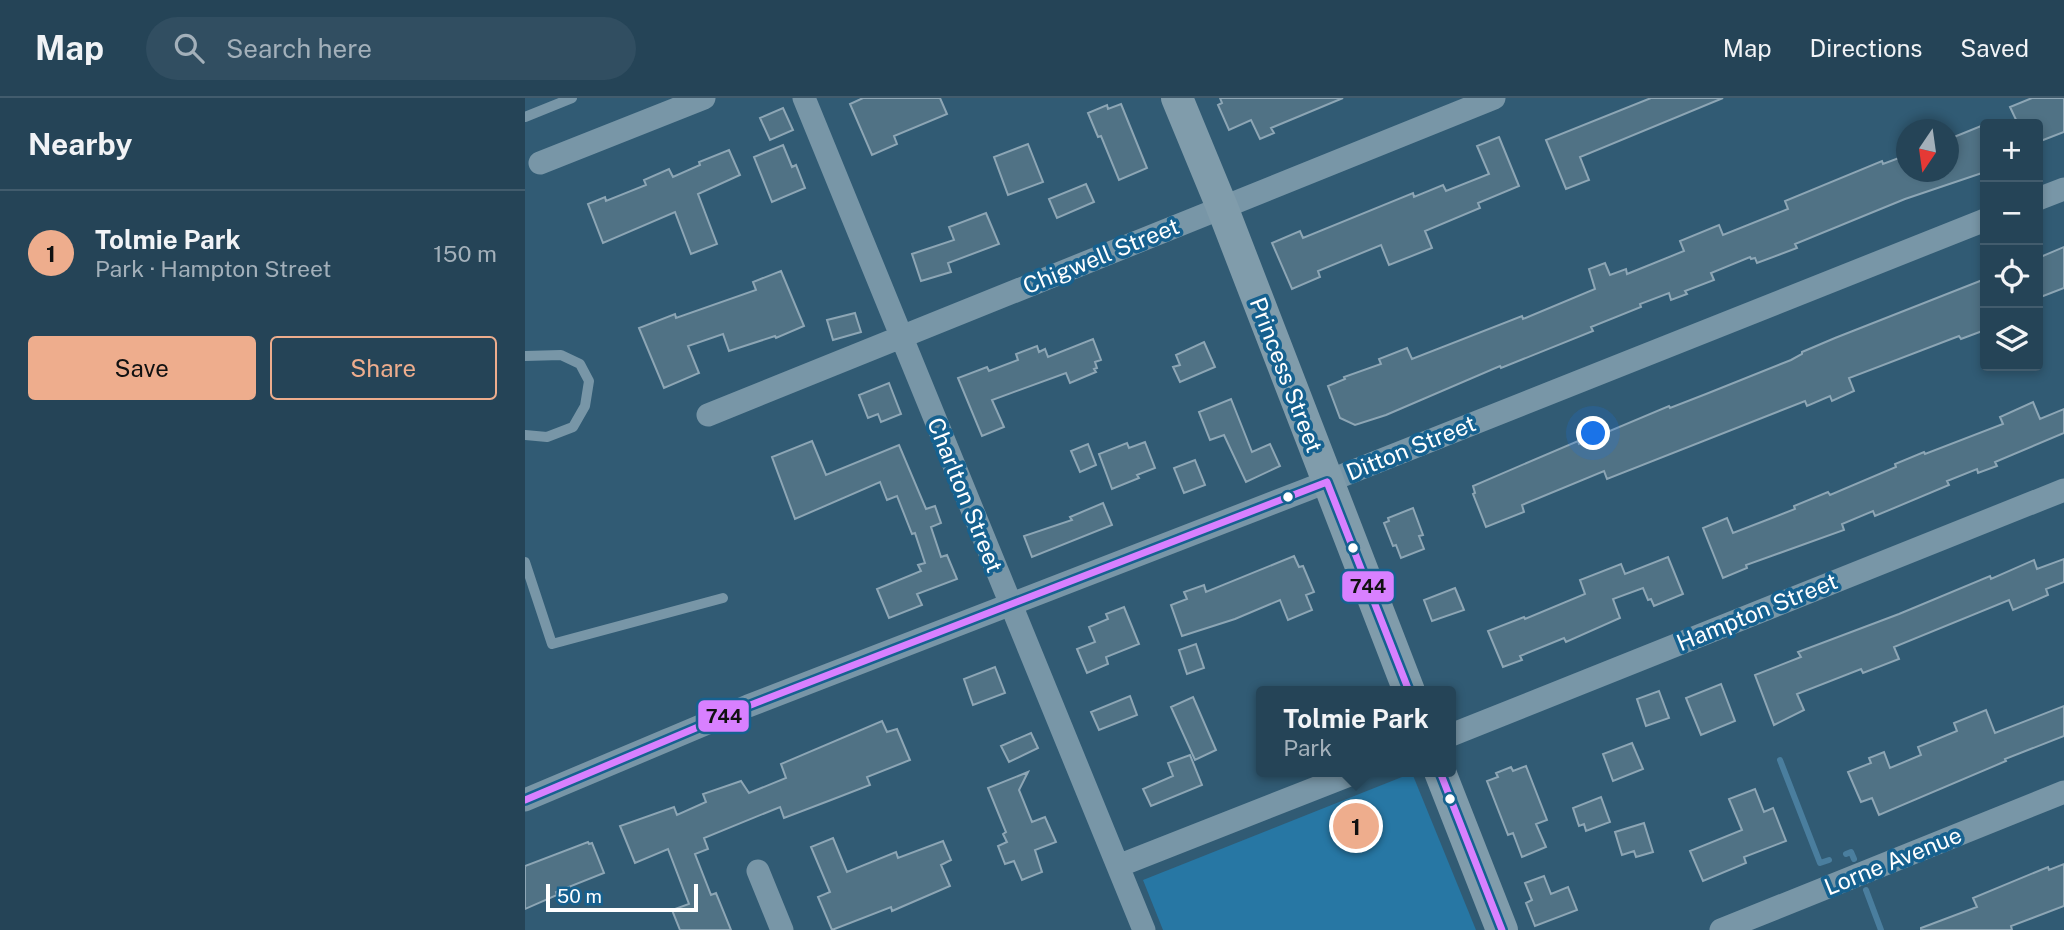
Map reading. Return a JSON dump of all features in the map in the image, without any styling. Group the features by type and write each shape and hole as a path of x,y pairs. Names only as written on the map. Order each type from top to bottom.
{"street":[{"path":"540,163 704,98"},
{"name":"Charlton Street","path":"804,98 1144,930"},
{"name":"Princess Street","path":"1177,98 1222,207 1407,686"},
{"name":"Chigwell Street","path":"708,415 1494,98"},
{"path":"2043,197 2064,189"},
{"name":"Ditton Street","path":"525,800 748,706 1327,482 1980,222"},
{"name":"Hampton Street","path":"1456,732 2064,490"},
{"path":"1118,866 1344,777"},
{"path":"1442,777 1502,930"},
{"name":"Lorne Avenue","path":"1721,930 2064,792"},
{"path":"758,870 782,930"}],"lane":[{"path":"525,117 572,98"},
{"path":"525,356 561,355 580,364 589,381 585,406 573,427 547,438 525,435"},
{"path":"525,562 552,645 723,598"}],"shaded area":[{"path":"1402,777 1414,777 1476,930 1163,930 1143,880"}],"building":[{"path":"863,98 940,98 947,114 894,136 897,144 872,155 850,104"},
{"path":"1220,98 1343,98 1271,128 1274,133 1260,139 1251,120 1229,130 1218,105 1222,103"},
{"path":"1651,98 1723,98 1580,157 1589,180 1566,189 1546,140"},
{"path":"2032,98 2064,98 2064,132 2043,140 2043,119 2016,119 2010,107"},
{"path":"1121,104 1147,168 1119,180 1101,136 1098,137 1088,113 1107,105 1108,109"},
{"path":"783,108 793,130 770,140 760,118"},
{"path":"1980,126 1980,174 1959,181 1959,135"},
{"path":"1499,137 1519,186 1478,203 1480,208 1425,231 1432,248 1389,265 1381,245 1318,271 1320,277 1292,289 1272,243 1300,231 1303,238 1413,193 1414,197 1443,185 1446,191 1489,174 1477,146"},
{"path":"1028,144 1043,182 1008,195 994,157"},
{"path":"783,145 792,167 796,165 805,188 772,202 754,157"},
{"path":"729,150 740,175 698,194 717,244 691,254 675,212 603,243 588,204 605,197 606,201 646,185 644,180 669,169 673,177 700,165 699,162"},
{"path":"1896,159 1896,182 1955,182 1905,199 1795,244 1797,248 1757,263 1755,258 1750,257 1711,273 1714,280 1685,291 1687,294 1671,300 1669,293 1640,304 1641,307 1591,327 1593,331 1501,368 1500,366 1386,415 1355,425 1340,418 1328,386 1345,379 1344,377 1381,364 1379,359 1407,348 1412,359 1522,316 1523,319 1595,289 1589,269 1605,263 1610,275 1626,269 1627,274 1684,251 1680,241 1719,225 1723,235 1788,209 1785,201 1882,161 1883,164"},
{"path":"1086,184 1094,202 1057,218 1049,199"},
{"path":"986,213 999,244 948,263 951,272 921,281 912,254 954,240 949,227"},
{"path":"2064,247 2064,288 2043,296 2043,256"},
{"path":"781,271 804,326 776,338 775,336 729,351 723,334 688,346 699,373 664,388 639,328 675,314 676,318 756,290 753,282"},
{"path":"1980,281 1980,332 1961,339 1959,336 1849,378 1854,391 1832,401 1830,396 1807,406 1805,401 1607,479 1604,471 1522,505 1524,512 1486,527 1473,494 1473,486 1578,441 1579,444 1669,406 1670,408 1791,360 1802,352"},
{"path":"855,313 861,332 833,340 827,320"},
{"path":"1093,339 1101,360 1095,362 1096,372 1070,383 1066,373 992,400 1004,427 982,436 958,378 987,367 989,371 1018,360 1016,354 1037,346 1039,352 1045,349 1048,357"},
{"path":"1204,342 1215,367 1180,382 1173,367 1180,365 1176,355"},
{"path":"889,383 901,414 881,422 878,414 868,418 859,395"},
{"path":"1231,399 1252,452 1270,444 1280,466 1246,482 1224,435 1210,440 1199,412"},
{"path":"2033,402 2040,419 2064,409 2064,433 1995,462 1997,466 1978,473 1977,469 1947,481 1949,485 1875,516 1873,511 1842,524 1844,530 1746,565 1747,568 1723,578 1703,528 1727,518 1733,533 1795,509 1794,506 1828,492 1830,495 1924,452 1925,454 2003,424 2000,417"},
{"path":"812,441 826,475 899,445 926,509 935,506 941,523 931,527 941,557 947,555 957,579 917,594 922,605 889,618 877,589 921,571 918,565 925,563 915,533 912,534 897,496 887,500 880,482 795,519 772,457"},
{"path":"1145,442 1155,468 1112,489 1099,454 1127,443 1129,448"},
{"path":"1088,444 1096,465 1080,472 1071,451"},
{"path":"1195,460 1205,485 1184,493 1174,468"},
{"path":"1103,503 1112,525 1032,557 1024,536 1072,520 1070,517"},
{"path":"1413,508 1423,535 1419,536 1424,549 1401,558 1384,523 1389,521 1388,518"},
{"path":"1294,556 1299,567 1303,566 1314,592 1306,595 1312,610 1288,620 1280,600 1235,619 1182,636 1171,605 1187,599 1184,592 1204,585 1206,592"},
{"path":"1668,557 1683,594 1654,606 1643,588 1613,599 1620,618 1566,642 1564,638 1520,656 1522,660 1503,667 1488,631 1585,594 1580,580 1621,564 1625,574"},
{"path":"2064,559 2064,582 2046,589 2048,595 2013,610 2009,600 1894,647 1899,659 1863,673 1861,669 1797,694 1804,710 1774,725 1755,675 1801,657 1798,652 1990,576 1991,579 2034,560 2037,569"},
{"path":"1455,588 1464,610 1432,621 1424,600"},
{"path":"1124,607 1139,644 1106,657 1108,664 1087,673 1077,649 1095,642 1089,627 1108,619 1106,614"},
{"path":"1196,644 1204,668 1187,674 1179,650"},
{"path":"995,667 1005,693 973,705 964,679"},
{"path":"1721,684 1735,721 1701,735 1686,698"},
{"path":"1659,691 1669,718 1646,726 1637,699"},
{"path":"1130,696 1137,715 1099,730 1091,712"},
{"path":"1193,697 1216,750 1195,760 1171,707"},
{"path":"2064,706 2064,736 1879,815 1872,798 1861,802 1848,772 1871,763 1869,758 1884,752 1890,768 1921,755 1918,747 1957,731 1954,723 1986,710 1995,733"},
{"path":"882,721 887,732 897,729 910,760 867,777 870,785 784,818 780,807 704,838 708,849 695,854 711,895 716,893 731,930 680,930 672,910 689,904 668,849 635,863 620,826 674,807 677,815 706,802 703,794 741,781 749,793 786,778 781,764"},
{"path":"1031,733 1038,748 1009,762 1001,746"},
{"path":"1632,743 1643,769 1613,781 1603,754"},
{"path":"1190,755 1202,785 1151,806 1143,789 1173,776 1168,763"},
{"path":"1526,766 1547,820 1536,824 1546,847 1522,857 1513,833 1508,835 1487,781 1498,777 1496,773 1511,767 1513,771"},
{"path":"1028,772 1019,790 1032,822 1045,817 1056,842 1035,850 1042,872 1022,880 1014,861 1005,864 998,846 1007,842 1003,834 1006,832 988,788"},
{"path":"1755,789 1764,812 1773,808 1786,841 1744,857 1746,863 1703,881 1690,851 1742,830 1729,799"},
{"path":"1601,797 1610,822 1586,831 1584,824 1579,826 1573,808"},
{"path":"1644,823 1653,852 1636,857 1634,851 1622,855 1615,832"},
{"path":"833,838 847,872 896,852 898,858 943,841 951,860 941,865 950,886 892,911 891,907 832,930 818,897 830,892 811,847"},
{"path":"588,842 592,843 604,873 556,892 557,895 525,909 525,866"},
{"path":"2064,864 2064,906 2011,926 2012,930 1921,930 1977,907 1973,898 2048,867 2049,870"},
{"path":"1544,876 1551,894 1568,887 1577,910 1535,926 1526,903 1532,900 1525,883"}],"waterway":[{"path":"1780,760 1820,863 1829,860"},
{"path":"1846,854 1851,852 1854,859"},
{"path":"1866,890 1881,930"}],"transit line":[{"name":"744","path":"1327,482 1407,686"},
{"name":"744","path":"525,800 748,706 1327,482"},
{"name":"744","path":"1442,777 1502,930"}],"place":[{"name":"Tolmie Park","path":"1356,826"}]}
